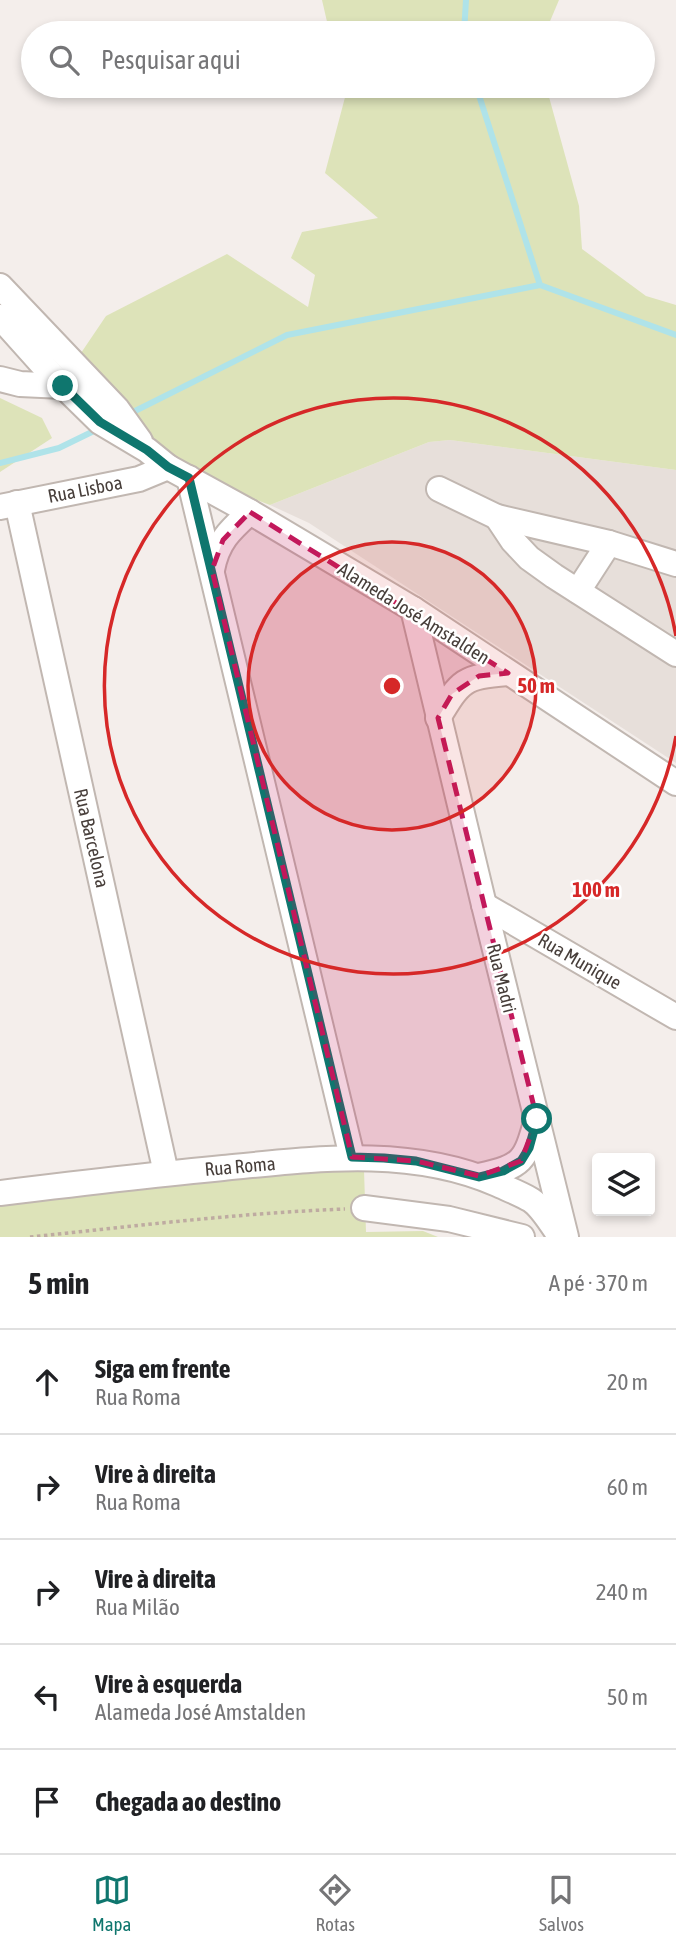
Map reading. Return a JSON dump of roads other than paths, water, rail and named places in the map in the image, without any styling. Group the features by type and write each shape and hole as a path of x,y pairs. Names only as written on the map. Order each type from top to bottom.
{"street":[{"name":"Alameda José Amstalden","path":"0,286 61,373 100,422 179,473 413,609 676,783"},
{"name":"Alameda José Amstalden","path":"0,317 61,373"},
{"path":"0,379 20,384 61,373"},
{"path":"179,473 212,570 352,1157"},
{"name":"Rua Lisboa","path":"8,505 179,473"},
{"path":"439,489 498,517 609,543 676,565"},
{"name":"Rua Barcelona","path":"8,505 166,1173"},
{"path":"212,570 215,554 223,540 250,512"},
{"path":"498,517 513,541 529,558 676,654"},
{"path":"578,591 609,543"},
{"name":"Rua Madri","path":"413,609 564,1237"},
{"path":"438,718 461,684 479,676 508,673"},
{"name":"Rua Munique","path":"484,905 676,1017"},
{"path":"479,1177 503,1171 521,1161 529,1148 537,1119"},
{"name":"Rua Roma","path":"0,1193 296,1161 384,1158 416,1161 479,1177 532,1201 564,1237"},
{"path":"364,1208 449,1219 522,1237"}],"waterway":[{"path":"465,21 466,0"},
{"path":"480,98 540,285 676,335"},
{"path":"129,414 287,335 540,285"},
{"path":"0,463 59,448 100,428"}]}
